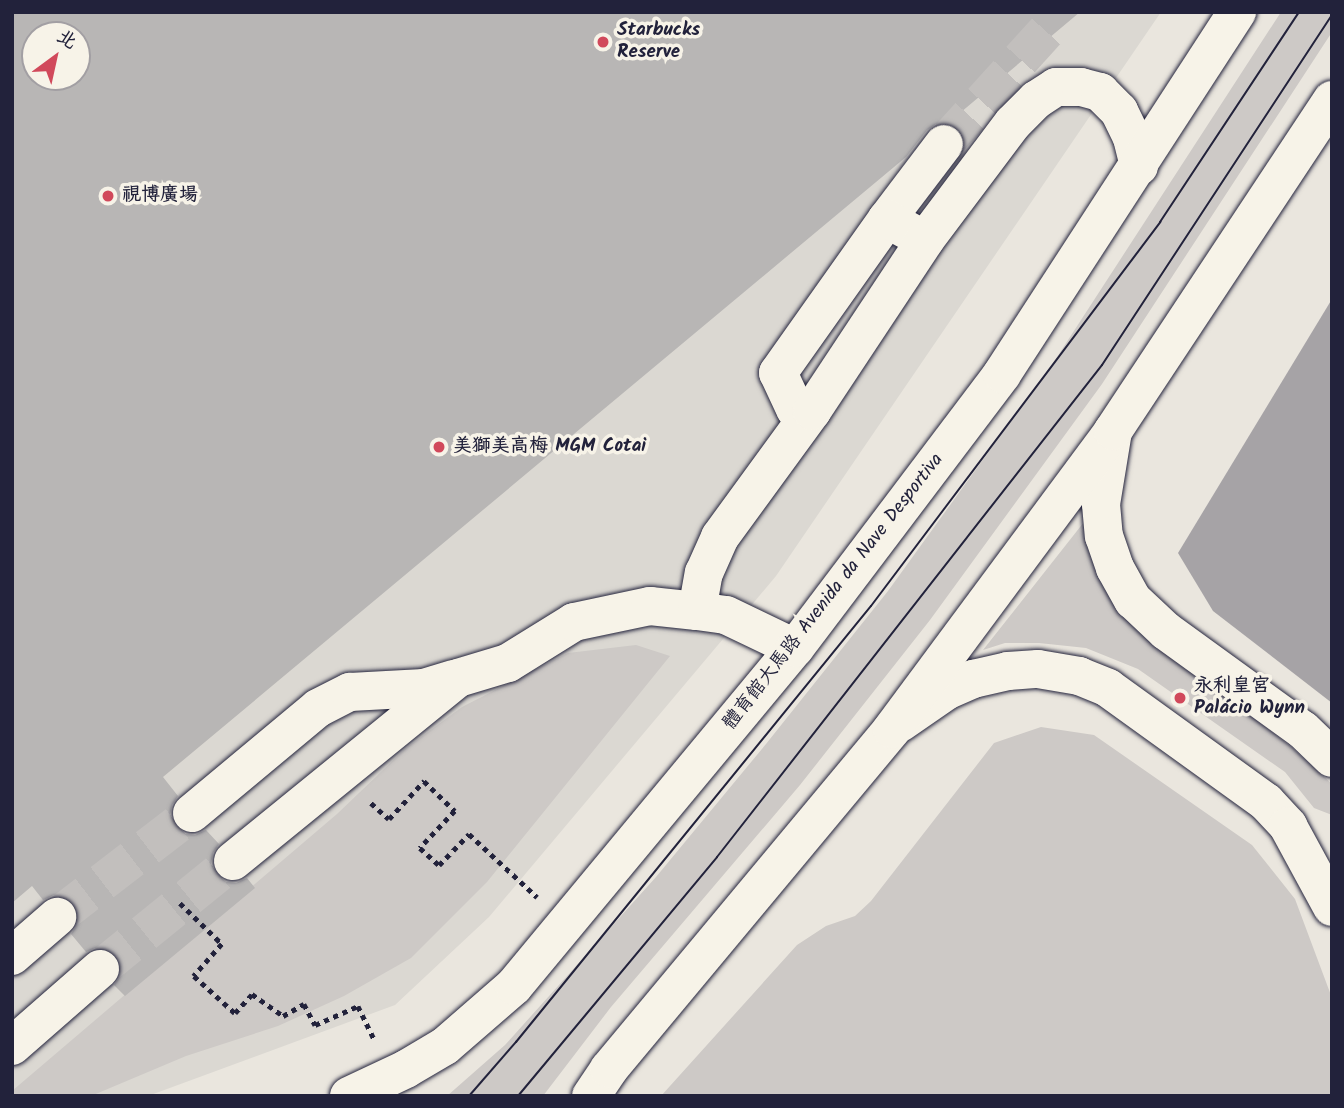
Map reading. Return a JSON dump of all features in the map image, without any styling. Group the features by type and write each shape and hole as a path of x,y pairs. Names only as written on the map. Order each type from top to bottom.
{"main road":[{"name":"體育館大馬路 Avenida da Nave Desportiva","path":"349,1096 406,1069 445,1046 514,986 795,648 1002,373 1237,12"},
{"path":"697,611 705,573 719,537 812,411 925,240 1013,122 1036,100 1056,87 1081,87 1100,92 1119,111 1132,138 1139,166"},
{"path":"591,1096 609,1069 892,729 1113,431 1332,100"},
{"path":"812,411 795,409 778,373 887,219 944,144"},
{"path":"887,219 925,240"},
{"path":"1113,431 1101,504 1104,536 1115,568 1133,600 1166,631 1303,730 1332,758"},
{"path":"192,813 318,708 351,692 424,688 508,663 574,622 650,606 697,611 726,615 795,648"},
{"path":"892,729 946,691 972,679 1008,671 1038,669 1079,676 1108,688 1247,786 1321,859 1332,907"},
{"path":"233,861 458,678"},
{"path":"17,954 57,917"},
{"path":"12,1046 100,969"}],"path":[{"path":"340,774 389,819 424,781 455,811 420,848 439,865 469,834 566,924"},
{"path":"180,903 222,944 194,975 235,1013 253,994 283,1016 304,1004 315,1026 358,1006 372,1037 406,1069"}],"shaded area":[{"name":"美獅美高梅 MGM Cotai","path":"12,12 1161,12 776,576 489,917 395,1005 148,1096 12,1096"},
{"path":"1281,12 1332,12 1332,32 1102,384 930,620 800,785 611,1007 543,1096 447,1096 505,1045 656,877 888,591 1057,357"},
{"path":"1332,299 1332,703 1213,611 1178,553"},
{"path":"1084,522 1223,694 1290,746 1332,784 1332,815 1314,808 1285,772 1138,669 1086,648 1005,643 983,650"},
{"path":"636,645 670,656 487,882 411,958 344,996 278,1026 186,1056 91,1096 12,1096 12,1091 337,814 405,749 462,707 568,653"},
{"name":"永利皇宮 Palácio Wynn","path":"1041,727 1094,735 1252,845 1295,899 1332,998 1332,1096 661,1096 797,945 826,926 855,916 871,901 994,743"}],"building":[{"name":"美獅美高梅 MGM Cotai","path":"12,12 1080,12 948,123 936,124 927,130 906,157 163,777 178,796 172,805 170,816 176,827 185,834 195,835 206,830 219,844 213,853 211,864 217,875 226,882 236,883 247,878 255,888 125,996 114,985 121,975 121,964 117,955 106,948 95,948 86,952 71,934 77,925 79,914 73,902 63,896 54,895 43,900 32,886 12,903"}],"tunnel":[{"path":"944,144 1052,25"},
{"path":"57,917 192,813"},
{"path":"100,969 233,861"}],"tram line":[{"path":"469,1096 871,606 1160,222 1299,12"},
{"path":"518,1096 717,857 1102,365 1332,15"}],"place":[{"name":"Starbucks Reserve","path":"603,42"},
{"name":"視博廣場","path":"108,196"},
{"name":"美獅美高梅 MGM Cotai","path":"439,447"},
{"name":"永利皇宮 Palácio Wynn","path":"1180,698"}]}
